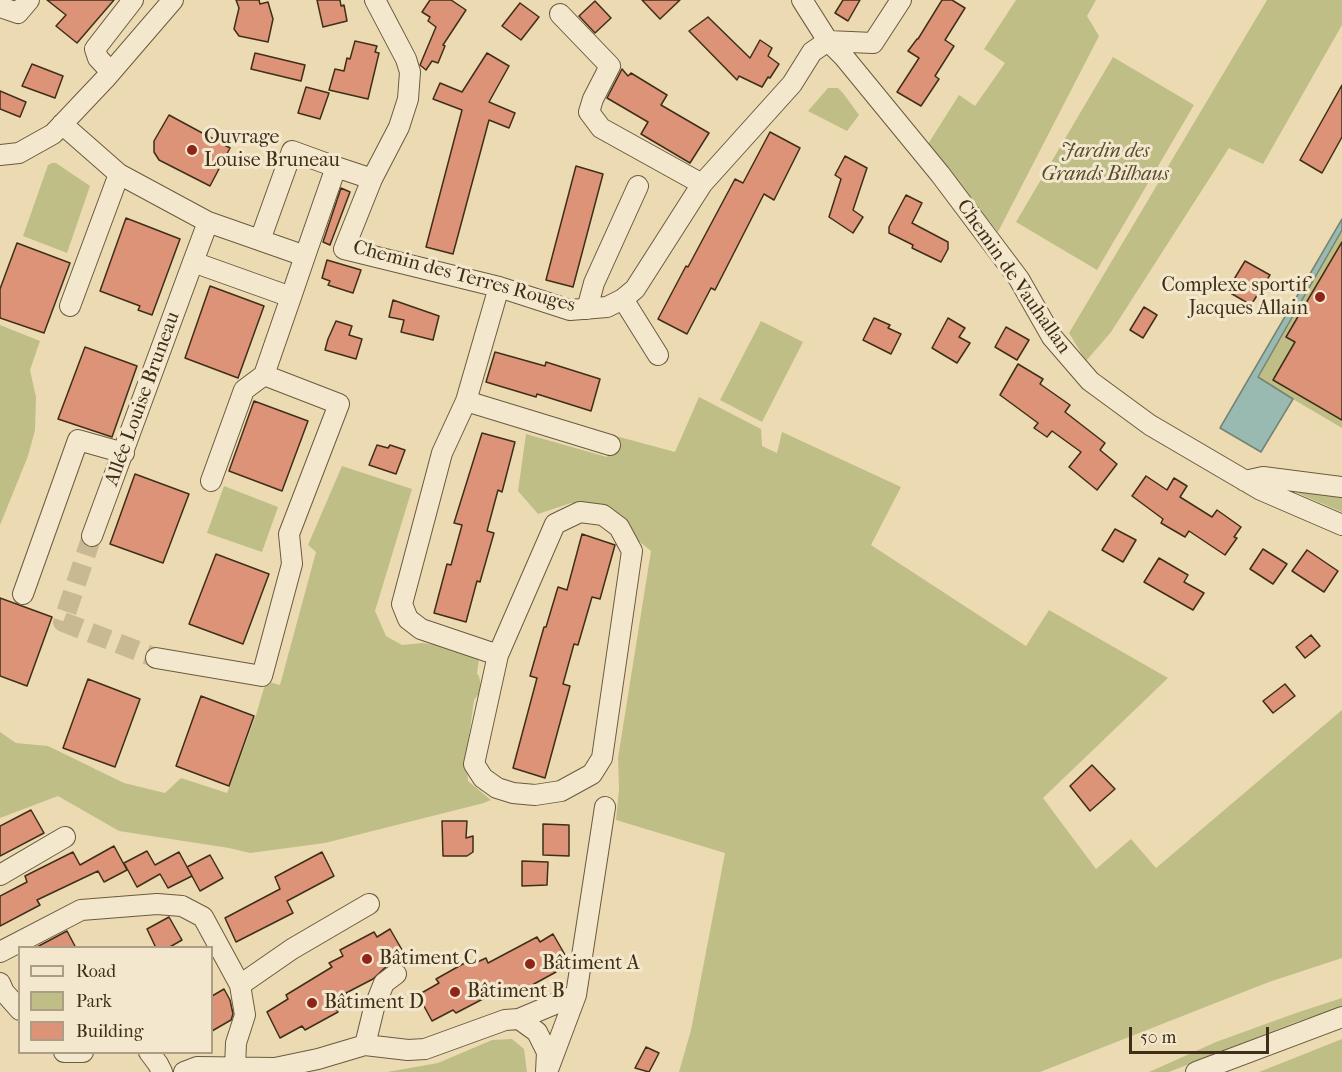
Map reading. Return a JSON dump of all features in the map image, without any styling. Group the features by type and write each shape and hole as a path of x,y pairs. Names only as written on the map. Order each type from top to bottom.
{"street":[{"path":"0,7 18,14 29,0"},
{"path":"111,72 98,58 95,49 133,0"},
{"path":"0,155 19,153 53,134 111,72 173,0"},
{"name":"Chemin des Terres Rouges","path":"375,0 406,59 410,72 408,99 399,127 372,179 345,249 499,287 570,310 607,307 635,289 702,184 792,84 812,52 828,41"},
{"name":"Chemin de Vauhallan","path":"802,0 828,41 844,57 940,174 1019,279 1052,338 1090,381 1150,425 1245,481 1342,525"},
{"path":"828,41 873,43 901,0"},
{"path":"560,14 610,66 592,99 589,112 601,128 702,184"},
{"path":"62,124 119,174 208,222 305,256"},
{"path":"260,240 292,151 372,179"},
{"path":"211,481 244,390 264,375 336,167"},
{"path":"70,306 119,174"},
{"path":"587,309 594,283 638,186"},
{"name":"Allée Louise Bruneau","path":"92,536 208,222"},
{"path":"193,262 291,297"},
{"path":"498,655 421,628 408,619 402,604 442,453 466,401 499,287"},
{"path":"623,298 658,355"},
{"path":"156,658 262,676 292,564 289,534 339,404 264,375"},
{"path":"466,401 610,445"},
{"path":"23,594 78,440 124,453"},
{"path":"1245,481 1263,477 1342,487"},
{"path":"580,512 603,515 619,527 632,551 602,758 592,774 561,791 535,795 513,793 497,788 483,778 474,764 498,655 555,524 580,512"},
{"path":"546,1072 576,995 609,809"},
{"path":"0,875 66,837"},
{"path":"0,952 81,910 157,904 182,906 203,917 240,985 245,1015 236,1043 235,1068"},
{"path":"240,985 292,950 369,904"},
{"path":"364,1045 374,1008 384,983 396,974"},
{"path":"0,983 4,992 18,1008"},
{"path":"184,1072 197,1067 275,1068 295,1065 364,1045 408,1050 424,1048 505,1020 519,1019 576,995"},
{"path":"1196,1072 1342,1017"},
{"path":"519,1019 537,1032 547,1052 546,1072"},
{"path":"150,1054 162,1072"}],"green space":[{"path":"1016,0 1096,0 1087,16 1099,36 998,232 928,144 959,95 975,106 1005,63 984,49"},
{"path":"1267,0 1342,0 1342,25 1263,164 1229,148 1111,332 1086,361 1069,333"},
{"name":"Jardin des Grands Bilhaus","path":"1113,57 1194,105 1097,270 1016,222"},
{"path":"828,88 838,88 859,115 847,131 808,111"},
{"path":"56,163 90,186 67,253 23,236 48,165"},
{"name":"Complexe sportif Jacques Allain","path":"1342,219 1342,428 1252,375"},
{"path":"761,321 803,342 762,422 720,400"},
{"path":"0,325 40,341 30,370 36,397 35,430 28,456 0,525"},
{"path":"699,397 761,429 762,446 777,453 782,432 901,487 871,545 1026,646 1049,610 1168,678 1043,798 1096,869 1131,839 1156,868 1342,710 1342,958 1269,982 1040,1072 679,1072 691,1030 725,853 616,820 619,789 618,758 651,551 634,537 612,513 571,503 538,514 518,491 526,434 607,457 616,436 675,452"},
{"path":"342,466 412,489 375,611 386,636 402,645 423,643 466,649 479,659 477,674 482,690 474,700 466,758 468,781 491,800 325,843 250,853 119,831 58,796 0,818 0,732 16,743 48,746 124,783 165,793 181,778 227,793 266,681 280,685 316,552 308,545"},
{"path":"1276,484 1342,496 1342,512"},
{"path":"224,486 278,507 262,552 207,533"},
{"path":"1342,998 1342,1007 1296,1022 1169,1072 1149,1072 1216,1042"},
{"path":"512,1039 524,1049 527,1072 387,1072 438,1063 492,1040"},
{"path":"1342,1039 1342,1072 1259,1072"}],"water":[{"path":"1342,219 1342,230 1258,377 1293,399 1261,452 1220,428"}],"building":[{"path":"47,0 114,0 77,43 56,26 66,15"},
{"path":"236,0 259,0 260,4 268,2 273,19 268,42 239,36 234,29 239,8"},
{"path":"317,0 340,0 341,6 344,5 347,21 323,27"},
{"path":"430,0 451,0 466,10 443,45 445,46 438,63 432,61 426,70 420,65 436,27 428,21 430,17 422,12"},
{"path":"642,0 680,0 660,19"},
{"path":"843,0 860,0 848,21 835,13"},
{"path":"942,0 952,0 965,8 945,40 954,46 935,76 939,79 921,106 897,92 919,58 908,51"},
{"path":"595,1 611,18 595,33 579,16"},
{"path":"520,3 539,17 521,40 502,26"},
{"path":"708,17 750,58 760,40 772,48 768,56 779,64 762,87 739,76 737,80 689,31"},
{"path":"355,41 377,46 375,52 379,53 368,99 329,90 335,69 344,71"},
{"path":"255,53 305,65 301,81 251,69"},
{"path":"487,53 509,66 489,102 515,113 509,128 489,120 453,254 426,247 462,110 433,99 440,83 462,92"},
{"path":"32,64 63,76 55,98 22,86"},
{"path":"622,69 628,76 631,73 667,95 661,105 709,133 690,163 641,134 648,122 607,98"},
{"path":"1342,85 1342,137 1322,173 1300,160"},
{"path":"306,87 329,93 320,119 298,113"},
{"path":"0,91 26,102 20,117 0,109"},
{"name":"Ouvrage Louise Bruneau","path":"169,115 230,148 210,186 159,160 154,152 154,141"},
{"path":"770,132 800,148 774,200 764,194 715,290 711,288 687,334 658,319 735,179 743,183"},
{"path":"845,156 867,168 853,210 863,217 853,233 829,217 841,179 835,175"},
{"path":"576,166 603,174 573,287 546,280"},
{"path":"341,188 350,192 330,245 323,242"},
{"path":"906,195 922,203 912,223 948,242 948,249 941,262 912,248 913,245 889,233 889,227"},
{"path":"126,218 180,239 152,315 138,310 140,306 100,291"},
{"name":"Complexe sportif Jacques Allain","path":"1342,242 1342,420 1273,380 1295,342 1286,337"},
{"path":"17,243 70,263 44,333 0,318 0,289"},
{"path":"327,260 361,270 353,293 328,285 330,281 322,278"},
{"path":"1245,261 1270,275 1251,305 1227,291"},
{"path":"210,286 264,306 238,378 185,358"},
{"path":"393,300 439,316 433,340 401,332 404,320 389,317"},
{"path":"1144,307 1157,315 1143,338 1130,330"},
{"path":"874,318 890,325 888,328 901,334 891,354 863,340"},
{"path":"948,318 965,328 959,337 970,343 957,363 932,348"},
{"path":"336,321 352,326 349,335 362,339 356,359 325,350"},
{"path":"1006,327 1029,340 1017,360 995,347"},
{"path":"85,347 137,366 112,437 58,419"},
{"path":"495,352 545,366 546,362 600,379 591,411 537,394 536,397 486,382"},
{"path":"1018,364 1043,379 1040,384 1070,405 1065,412 1105,443 1100,450 1117,464 1097,490 1069,467 1081,452 1052,431 1047,437 1034,428 1038,423 1000,395"},
{"path":"254,401 308,421 282,491 229,471"},
{"path":"482,433 515,442 502,492 498,490 487,531 494,533 480,582 477,581 466,622 434,613 447,564 451,565 462,525 454,523"},
{"path":"377,445 388,448 390,445 405,450 396,474 369,465"},
{"path":"135,474 189,494 163,563 110,544"},
{"path":"1146,476 1167,490 1174,478 1187,486 1180,497 1212,517 1217,510 1241,527 1234,537 1237,538 1225,555 1189,531 1185,537 1161,523 1163,519 1132,496"},
{"path":"1115,529 1136,540 1123,562 1102,550"},
{"path":"582,534 615,545 600,599 592,597 578,645 574,644 563,684 570,686 545,778 513,768 537,678 530,676 544,627 546,627 558,587 567,590"},
{"path":"1263,549 1287,564 1273,584 1250,569"},
{"path":"1307,550 1338,571 1324,592 1292,571"},
{"path":"216,554 269,574 243,644 189,624"},
{"path":"1159,558 1188,575 1184,582 1204,593 1193,610 1144,582"},
{"path":"0,598 52,617 27,686 0,676"},
{"path":"1311,635 1320,646 1305,658 1296,647"},
{"path":"88,679 140,699 115,767 63,748"},
{"path":"1285,684 1295,696 1273,713 1263,701"},
{"path":"201,696 254,716 229,786 176,766"},
{"path":"1092,765 1115,789 1090,811 1070,786"},
{"path":"31,810 44,833 0,856 0,826"},
{"path":"442,821 467,821 466,838 473,836 473,852 467,856 443,856"},
{"path":"543,824 569,825 569,856 543,855"},
{"path":"114,846 127,870 104,882 98,871 37,900 40,905 0,926 0,896 27,882 25,876 73,852 80,865"},
{"path":"147,851 155,865 179,852 192,876 168,888 160,874 137,887 124,863"},
{"path":"322,852 334,876 287,901 293,913 236,942 225,918 280,889 275,877"},
{"path":"210,855 223,878 200,891 187,867"},
{"path":"522,861 548,862 547,885 522,886"},
{"path":"169,917 182,940 172,946 155,946 147,929"},
{"path":"390,929 405,955 389,964 373,979 346,993 349,999 335,1006 338,1012 305,1030 302,1026 280,1038 267,1012 288,999 286,995 332,967 329,963 343,956 340,950 374,932 377,937"},
{"path":"67,931 75,946 39,946"},
{"path":"553,934 568,960 554,967 556,972 523,990 520,986 505,994 502,989 456,1013 453,1010 432,1021 418,995 439,983 436,979 470,960 471,965 486,958 488,963 537,937 540,942"},
{"path":"224,989 230,1000 233,1014 231,1020 213,1030 213,995"},
{"path":"646,1047 659,1053 649,1072 635,1068"}],"tunnel":[{"path":"92,536 63,622 156,658"}],"place":[{"name":"Ouvrage Louise Bruneau","path":"192,150"},
{"name":"Complexe sportif Jacques Allain","path":"1320,297"},
{"name":"Bâtiment C","path":"367,959"},
{"name":"Bâtiment A","path":"530,964"},
{"name":"Bâtiment B","path":"455,992"},
{"name":"Bâtiment D","path":"312,1003"}]}
